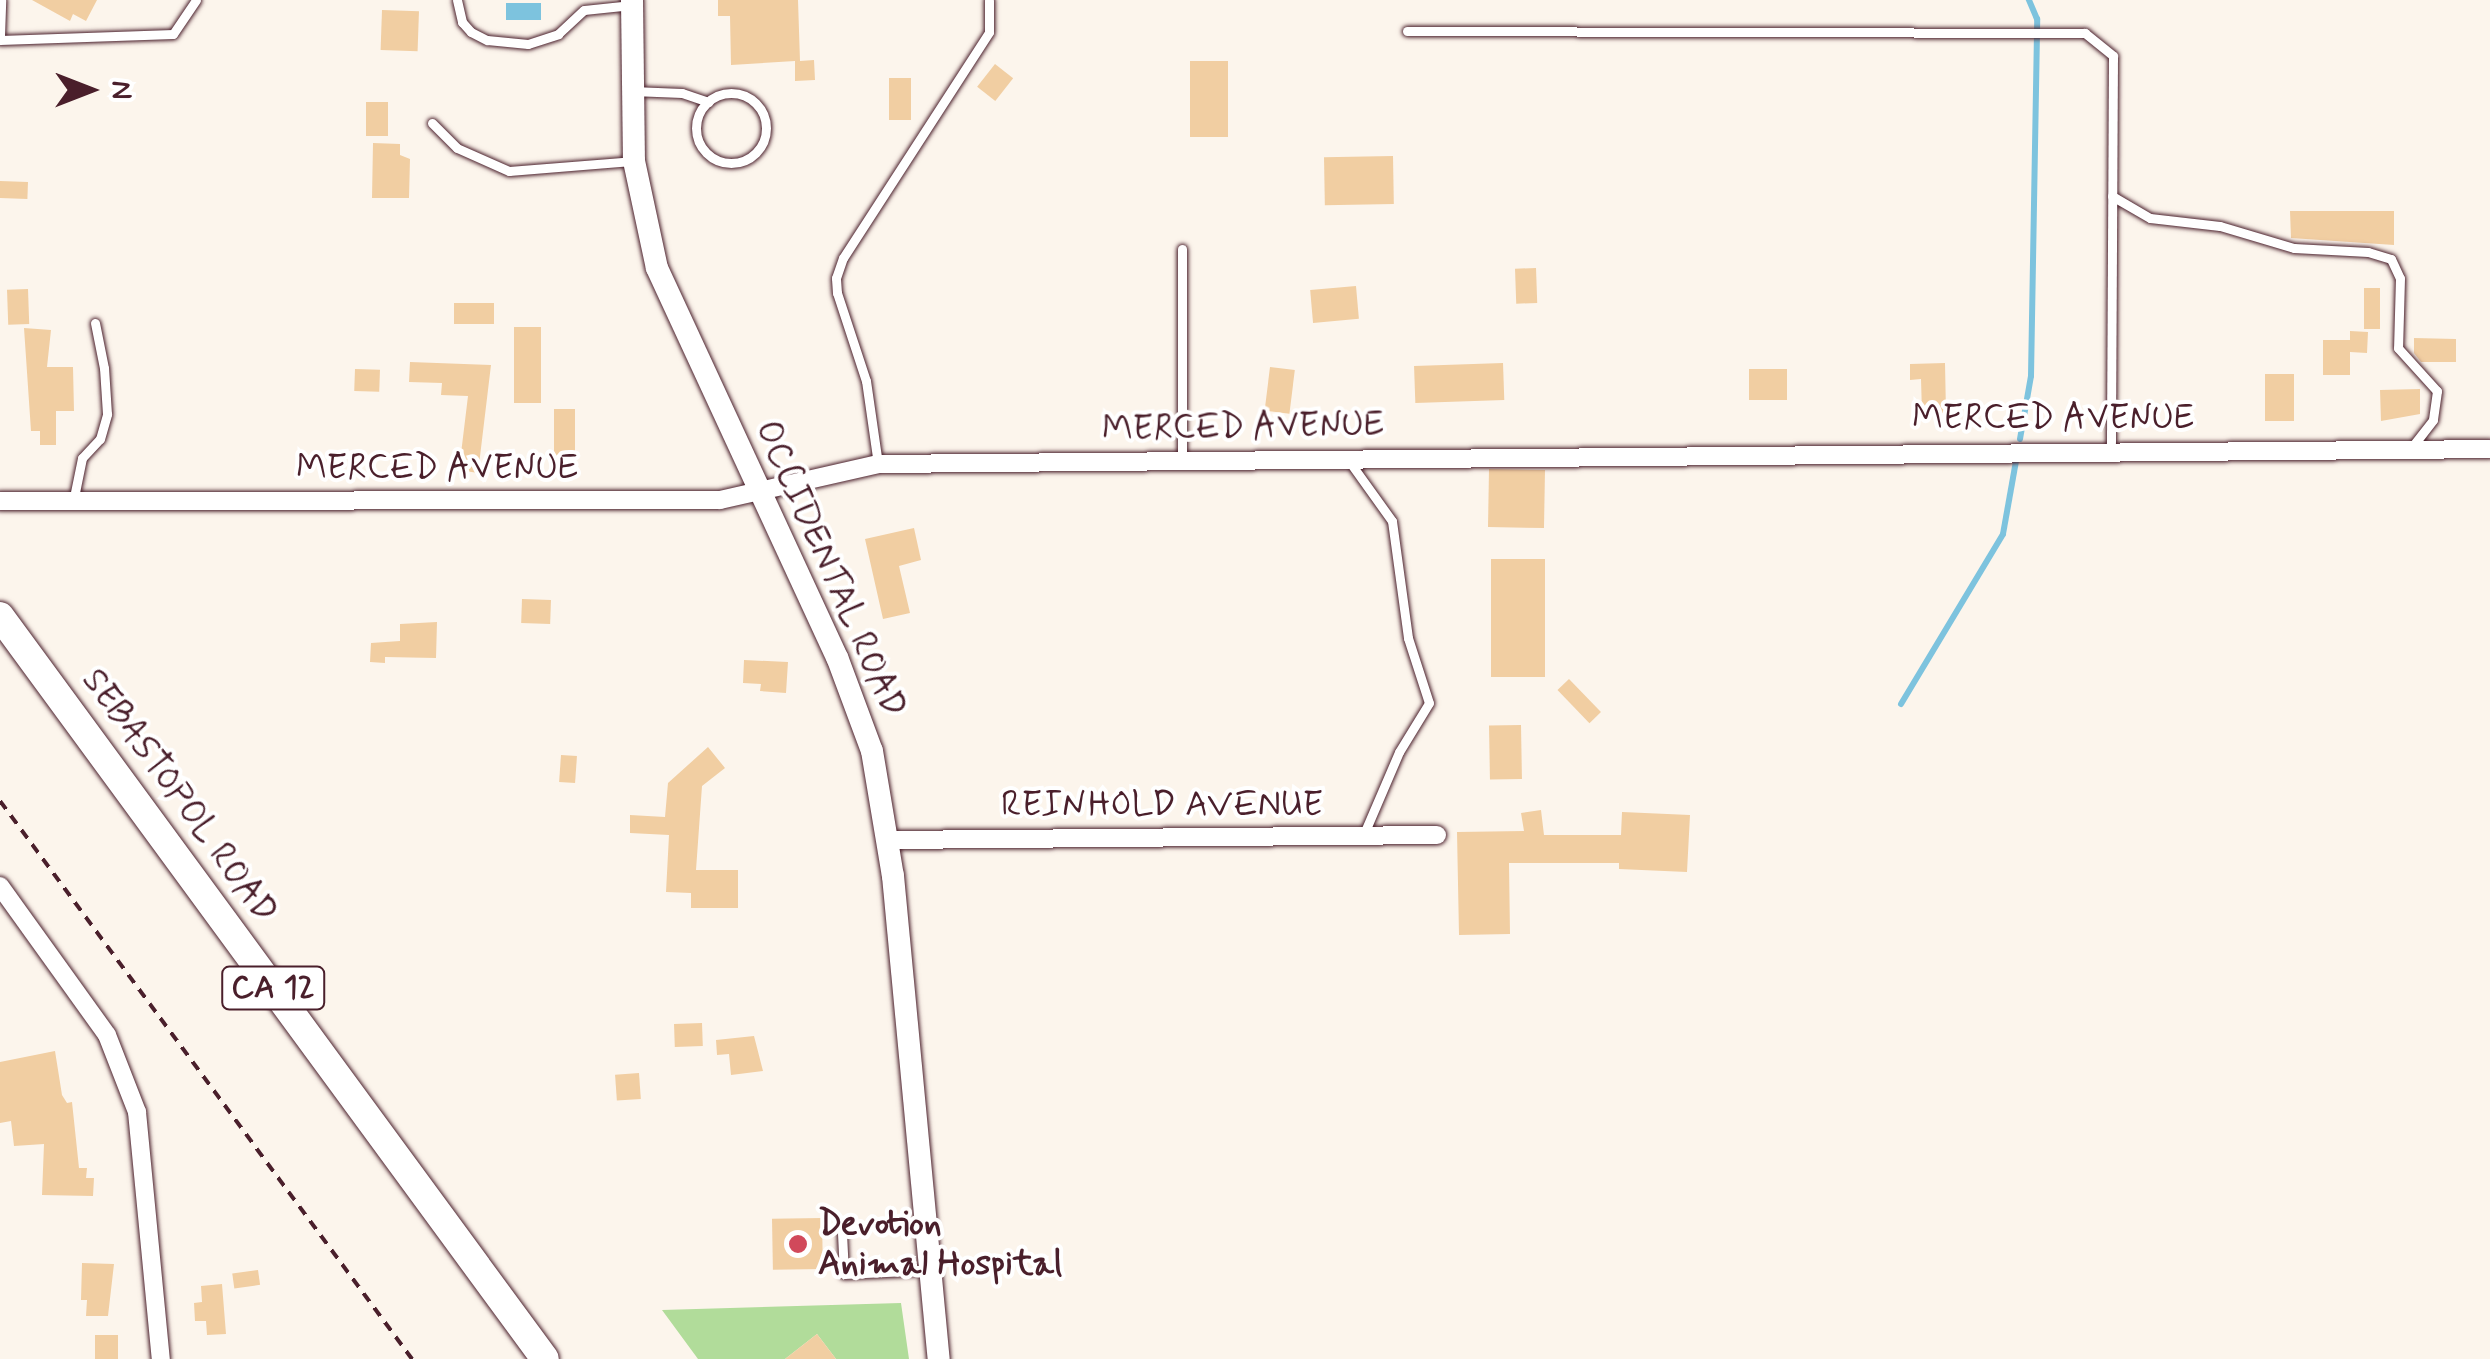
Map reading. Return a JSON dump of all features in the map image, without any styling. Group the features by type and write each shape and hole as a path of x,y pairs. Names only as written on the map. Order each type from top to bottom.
{"main road":[{"name":"SEBASTOPOL ROAD","path":"0,616 545,1359"}],"street":[{"name":"OCCIDENTAL ROAD","path":"632,2 634,160 642,215 666,294 862,720 888,840 939,1359"},
{"name":"MERCED AVENUE","path":"0,501 720,500 878,464 2490,449"},
{"name":"REINHOLD AVENUE","path":"888,840 1437,835"},
{"path":"0,886 108,1036 137,1112 161,1359"}],"lane":[{"path":"1,0 0,38 173,34 183,26 196,0"},
{"path":"457,0 462,22 471,32 486,40 528,44 558,34 584,10 632,2"},
{"path":"878,464 866,380 836,278 843,258 989,32 990,0"},
{"path":"1408,31 2085,34 2113,56 2111,450"},
{"path":"632,91 682,93 708,102 726,93 738,93 758,105 766,126 760,148 752,156 730,164 719,161 702,146 696,124 708,102"},
{"path":"432,123 457,148 509,171 634,160"},
{"path":"2112,196 2150,218 2220,226 2294,248 2368,252 2391,259 2400,278 2398,348 2436,390 2433,420 2410,449"},
{"path":"1182,249 1182,460"},
{"path":"73,502 82,458 100,439 107,414 104,368 94,323"},
{"path":"1348,458 1392,521 1408,638 1429,703 1399,752 1363,836"},
{"path":"842,1233 844,1274 930,1270"}],"path":[{"path":"0,800 412,1359"}],"green space":[{"path":"901,1303 909,1359 836,1359 817,1334 785,1359 698,1359 662,1310"}],"water":[{"path":"506,3 541,3 541,20 506,20"}],"building":[{"path":"32,0 97,0 86,21 73,14 70,21"},
{"path":"718,0 798,0 800,61 814,60 815,80 795,81 795,61 731,65 730,16 718,16"},
{"path":"382,10 419,11 418,51 381,50"},
{"path":"1190,61 1228,61 1228,137 1190,137"},
{"path":"995,64 1013,78 995,101 977,87"},
{"path":"889,78 911,78 911,120 889,120"},
{"path":"366,102 388,102 388,136 366,136"},
{"path":"373,143 400,144 400,155 410,159 409,198 372,198"},
{"path":"1393,156 1394,204 1325,205 1324,157"},
{"path":"0,181 28,182 27,199 0,198"},
{"path":"2290,211 2394,211 2394,245 2291,238"},
{"path":"1536,268 1537,303 1516,304 1515,269"},
{"path":"1356,286 1359,319 1313,323 1310,290"},
{"path":"2364,288 2380,288 2380,329 2364,329"},
{"path":"28,289 29,324 8,325 7,290"},
{"path":"454,303 494,303 494,324 454,324"},
{"path":"514,327 541,327 541,403 514,403"},
{"path":"24,328 51,330 47,367 73,367 74,411 56,411 56,445 40,445 40,431 31,431"},
{"path":"2350,331 2368,332 2367,353 2350,352 2350,375 2323,375 2323,340 2350,340"},
{"path":"2414,338 2456,339 2456,362 2421,362 2414,353"},
{"path":"410,362 491,365 478,473 459,470 468,396 441,395 442,383 409,382"},
{"path":"1503,363 1504,400 1415,403 1414,366"},
{"path":"1945,363 1946,413 1922,413 1921,379 1910,380 1910,364"},
{"path":"1270,367 1295,370 1289,414 1265,411"},
{"path":"355,369 380,370 379,392 354,391"},
{"path":"1749,369 1787,369 1787,400 1749,400"},
{"path":"2265,374 2294,374 2294,421 2265,421"},
{"path":"2420,389 2420,414 2381,421 2380,390"},
{"path":"554,409 575,409 575,471 554,471"},
{"path":"1489,469 1545,470 1544,528 1488,527"},
{"path":"914,528 921,560 899,566 910,613 883,619 865,539"},
{"path":"1491,559 1545,559 1545,677 1491,677"},
{"path":"522,599 551,600 550,624 521,623"},
{"path":"437,622 436,658 385,657 385,663 370,662 371,643 400,641 400,624"},
{"path":"744,660 788,662 786,693 760,691 761,684 743,683"},
{"path":"1569,679 1601,712 1589,723 1557,690"},
{"path":"1521,725 1522,779 1490,780 1489,726"},
{"path":"708,747 725,768 702,786 696,870 738,870 738,908 691,908 691,893 666,892 669,835 630,833 630,815 665,817 668,783"},
{"path":"561,755 577,756 575,783 559,782"},
{"path":"1541,810 1544,835 1621,835 1622,812 1690,815 1687,872 1619,869 1619,863 1509,863 1510,934 1459,935 1457,832 1524,831 1521,813"},
{"path":"702,1023 703,1046 675,1047 674,1024"},
{"path":"754,1036 763,1071 731,1075 729,1054 717,1055 716,1040"},
{"path":"55,1051 62,1095 67,1103 72,1102 79,1168 87,1168 86,1178 94,1178 93,1196 42,1195 44,1144 14,1146 11,1121 0,1123 0,1062"},
{"path":"639,1073 641,1099 617,1101 615,1075"},
{"name":"Devotion Animal Hospital","path":"822,1218 823,1269 773,1270 772,1219"},
{"path":"82,1263 114,1264 108,1316 86,1316 87,1300 81,1300"},
{"path":"258,1270 260,1285 234,1288 232,1274"},
{"path":"222,1284 226,1334 207,1335 206,1321 195,1321 194,1303 202,1302 201,1286"},
{"path":"817,1334 836,1359 785,1359"},
{"path":"95,1335 118,1335 118,1359 95,1359"}],"waterway":[{"path":"2020,439 2031,376 2037,19 2029,0"},
{"path":"1901,704 2003,534 2016,461"}],"place":[{"name":"Devotion Animal Hospital","path":"798,1244"}]}
